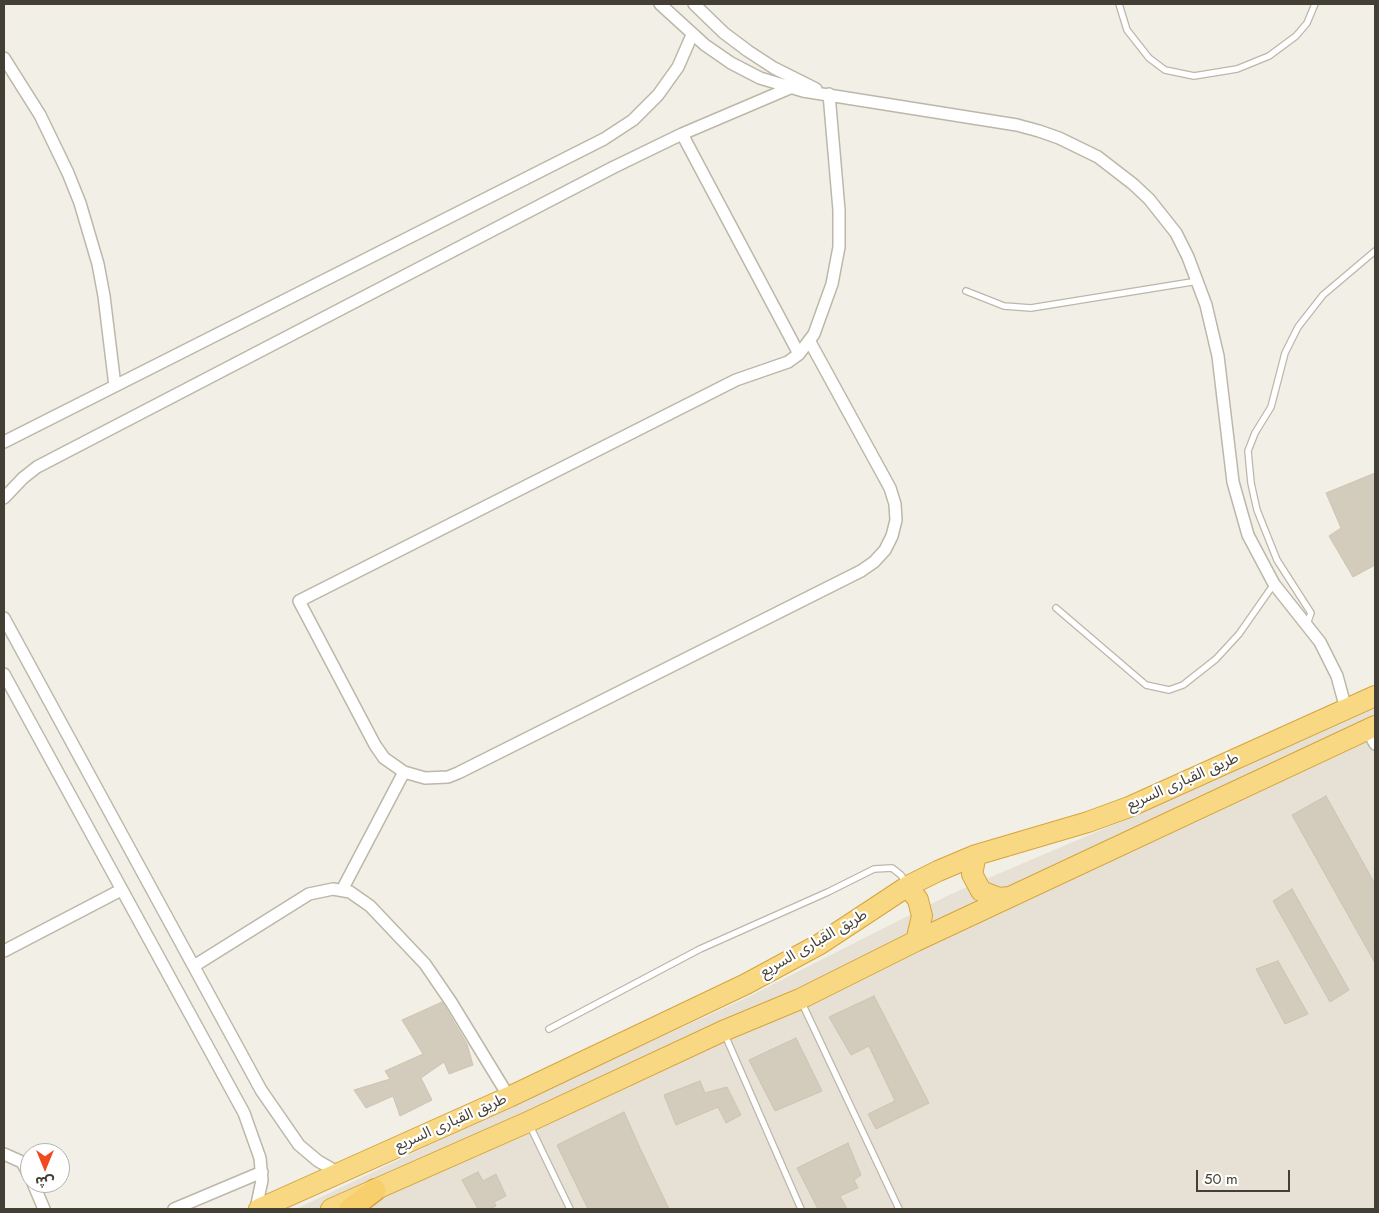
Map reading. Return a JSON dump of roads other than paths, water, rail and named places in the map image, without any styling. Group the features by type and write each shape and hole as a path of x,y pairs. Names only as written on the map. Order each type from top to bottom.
{"highway":[{"name":"طريق القبارى السريع","path":"257,1209 509,1097 788,962 853,924 908,886 976,855 1088,822 1129,807 1375,696"},
{"name":"طريق القبارى السريع","path":"331,1209 528,1122 723,1031 800,999 1009,897 1373,733"},
{"path":"976,855 972,874 981,891 999,898 1009,897"},
{"path":"908,886 918,900 922,916 916,941"},
{"path":"350,1209 375,1190"}],"street":[{"path":"660,4 692,35 718,55 746,71 790,88 1017,125 1059,138 1079,147 1116,170 1149,199 1176,233 1198,281 1216,348 1233,482 1239,509 1252,543 1274,584 1307,624 1329,658 1340,684 1346,709"},
{"path":"694,4 724,33 748,51 794,79 829,94"},
{"path":"4,442 619,130 646,108 669,81 686,51 692,35"},
{"path":"4,58 48,129 80,203 102,288 115,386"},
{"path":"4,498 23,478 38,467 614,167 682,134 790,88"},
{"path":"810,342 890,488 895,504 896,520 892,536 885,550 874,562 861,572 458,773 436,778 425,778 404,772 384,758 375,745 299,601 736,380 788,362 799,354 810,342 832,284 839,247 839,210 829,94"},
{"path":"682,134 799,354"},
{"path":"4,618 241,1055 290,1135 308,1154 339,1173"},
{"path":"4,674 244,1113 258,1147 262,1172 261,1191 257,1209"},
{"path":"342,890 404,772"},
{"path":"194,966 309,894 325,889 342,890 364,900 425,964 451,1002 509,1097"},
{"path":"4,951 121,890"},
{"path":"4,1154 20,1161"},
{"path":"174,1209 262,1172"},
{"path":"37,1193 44,1209"}],"lane":[{"path":"1119,4 1127,30 1149,58 1170,72 1194,76 1237,69 1269,56 1296,36 1307,23 1315,4"},
{"path":"1307,624 1311,613 1277,560 1257,510 1251,483 1248,451 1255,433 1272,407 1285,353 1298,327 1323,295 1375,251"},
{"path":"966,291 1004,306 1031,308 1198,281"},
{"path":"1056,608 1146,685 1161,690 1169,690 1183,685 1216,659 1239,634 1274,584"},
{"path":"549,1029 700,949 828,892 880,866 892,868 901,875 908,886"},
{"path":"800,999 898,1209"},
{"path":"723,1031 801,1209"},
{"path":"528,1122 570,1209"}]}
